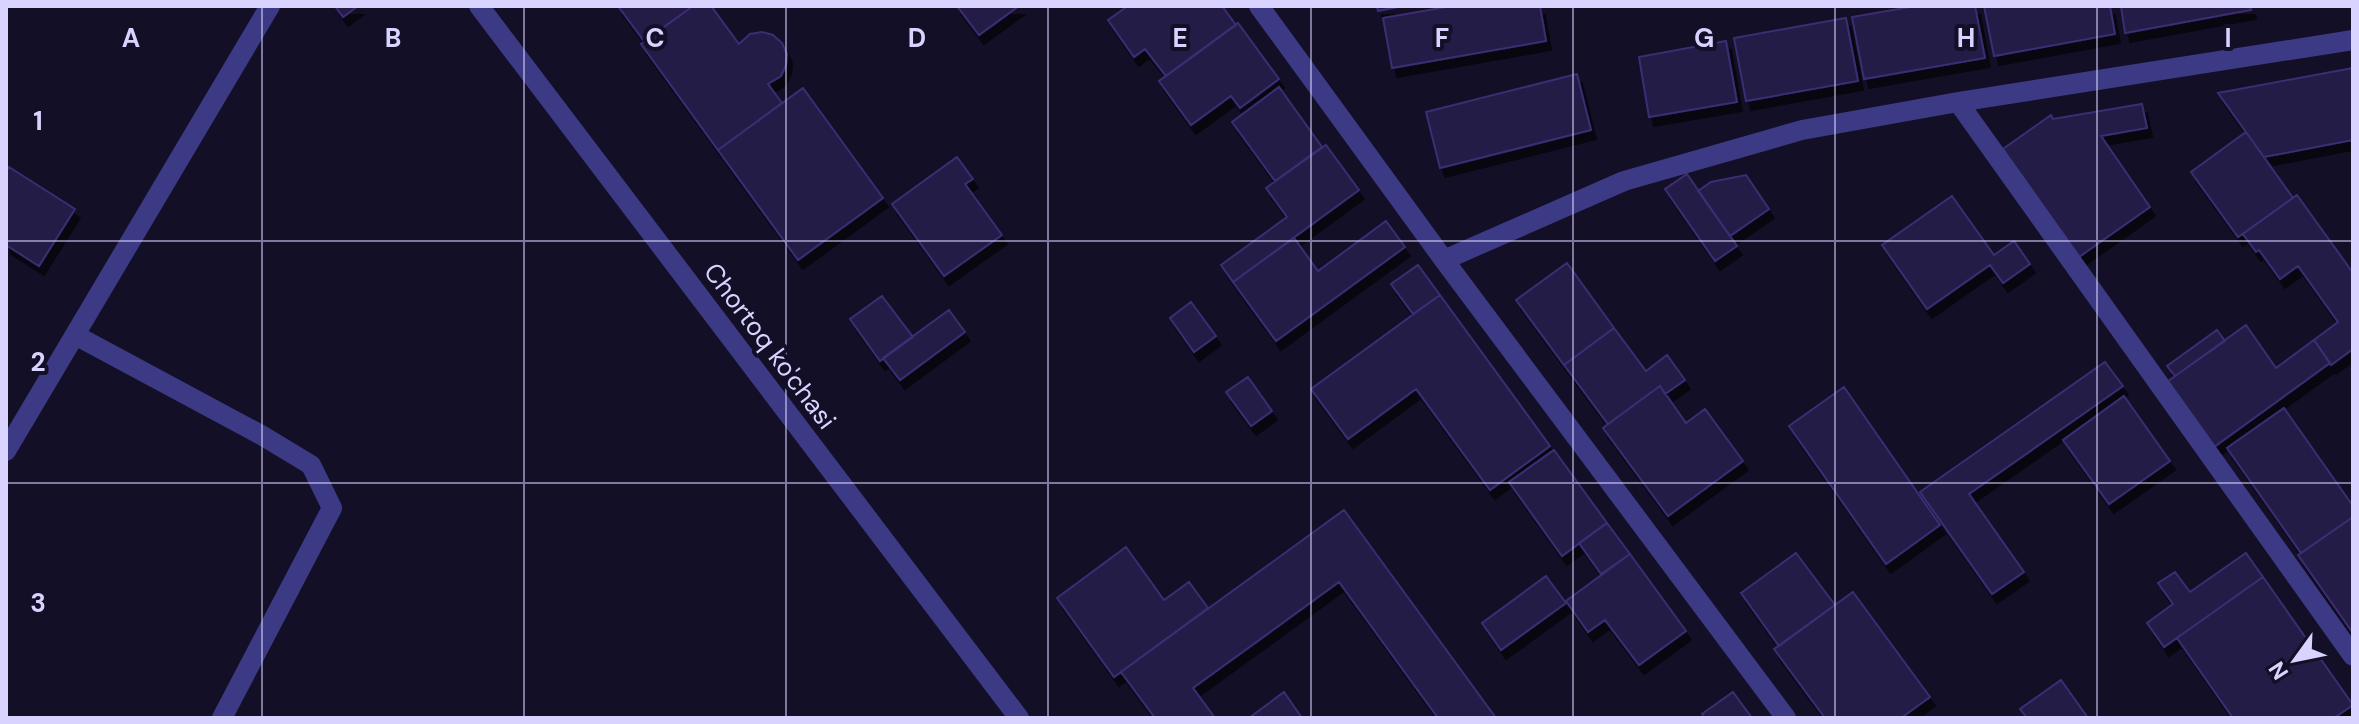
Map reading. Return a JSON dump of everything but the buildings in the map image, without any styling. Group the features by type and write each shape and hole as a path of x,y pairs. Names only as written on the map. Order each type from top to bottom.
{"street":[{"path":"6,451 270,6"},
{"name":"Chortoq ko'chasi","path":"479,6 1019,718"},
{"path":"1259,6 1444,260 1786,718"},
{"path":"1444,260 1624,181 1802,130 1958,102 2353,40"},
{"path":"1958,102 2353,656"},
{"path":"75,335 311,465 332,508 222,718"}]}
